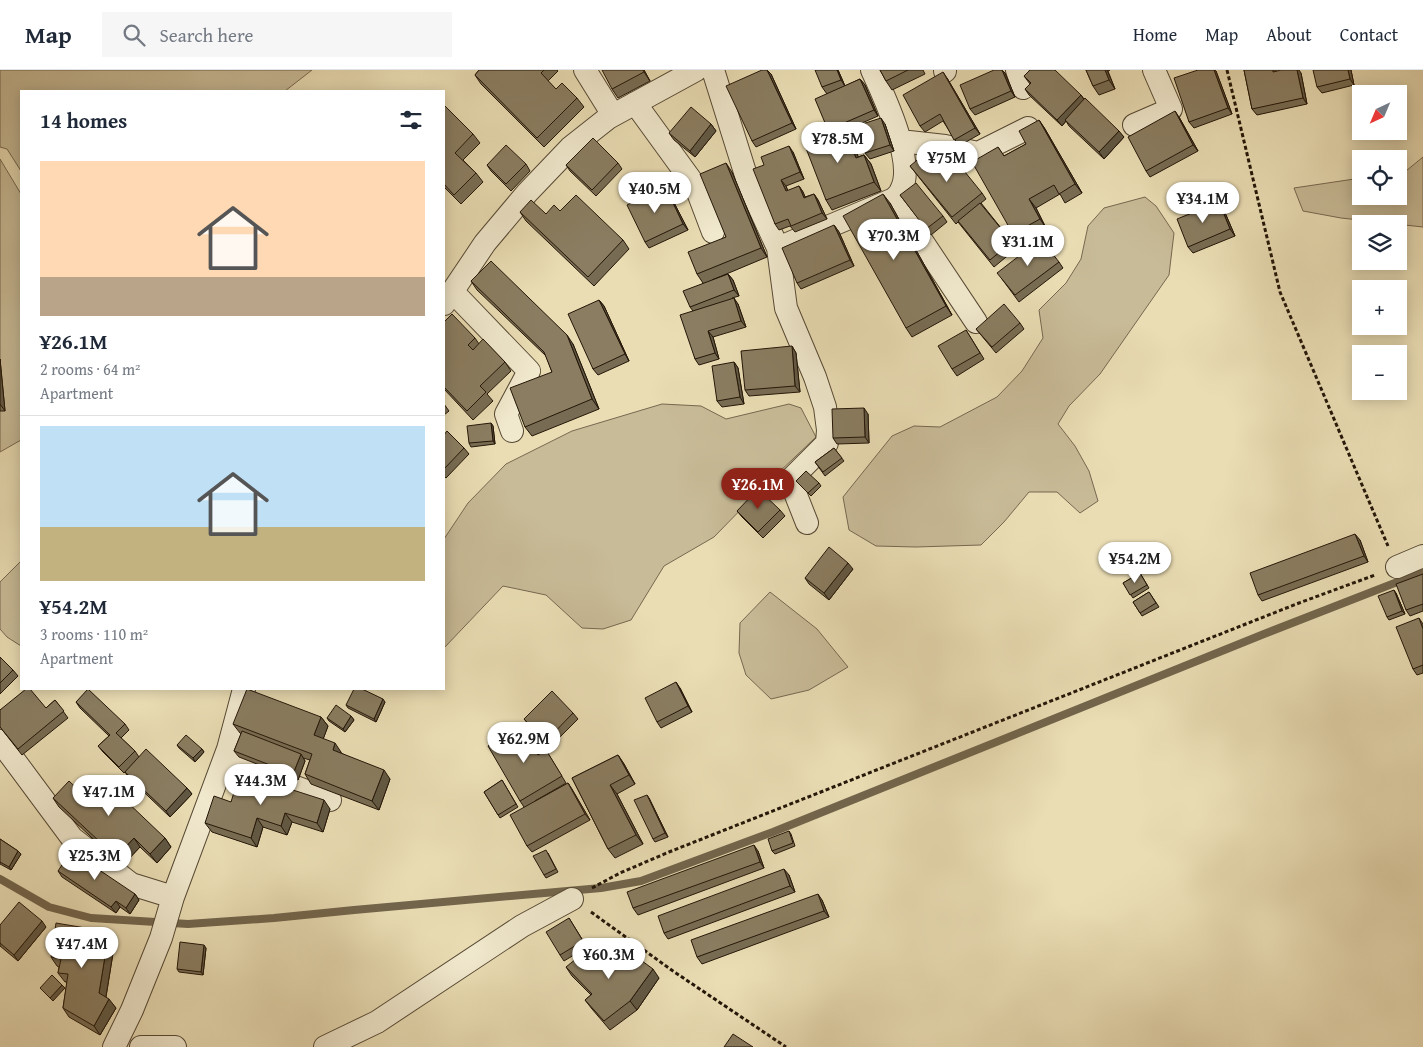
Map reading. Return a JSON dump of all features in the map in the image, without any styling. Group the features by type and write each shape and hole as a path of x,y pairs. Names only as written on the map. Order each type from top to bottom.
{"street":[{"path":"585,70 613,116"},
{"path":"512,431 506,414 529,370 448,298 485,243 527,193 570,148 613,116 696,70"},
{"path":"713,70 749,185 778,248 786,308 815,377 825,407 828,430 827,443 790,480 807,523"},
{"path":"778,248 894,200 902,190 904,178 900,141 892,114 872,70"},
{"path":"1134,125 1171,109 1154,70"},
{"path":"635,104 696,187 713,232"},
{"path":"900,141 945,146 978,153 1028,128"},
{"path":"894,200 976,322"},
{"path":"1397,567 1423,556"},
{"path":"114,1047 132,1010 160,938 224,760 244,690"},
{"path":"0,741 72,838 131,884 170,906"},
{"path":"224,760 330,800"},
{"path":"326,1047 377,1022 522,926 572,899"},
{"path":"141,1047 175,1047"}],"path":[{"path":"786,1047 673,971 572,899 620,873 670,852 1299,603 1397,567 1280,292 1227,70"}],"shaded area":[{"path":"0,70 312,70 286,90 20,90 20,169 7,149 0,147"},
{"path":"1423,157 1423,227 1407,225 1407,215 1352,215 1352,219 1303,211 1294,188 1352,179 1352,205 1407,205 1407,170"},
{"path":"0,159 20,192 20,441 0,452"},
{"path":"1145,197 1156,206 1174,233 1169,275 1100,374 1069,406 1058,424 1075,446 1089,471 1098,501 1080,513 1057,492 1029,492 1004,522 981,545 876,546 849,530 843,497 892,436 914,426 940,427 997,397 1022,371 1043,338 1039,310 1066,283 1081,259 1088,226 1104,208"},
{"path":"662,404 701,406 726,419 789,404 801,408 816,437 714,537 664,566 631,620 603,629 582,628 546,595 503,586 445,647 445,538 468,503 506,464 572,431"},
{"path":"20,562 20,645 7,637 0,629 0,582"},
{"path":"770,592 817,629 848,667 809,690 771,699 746,675 739,653 740,623"}],"building":[{"path":"479,70 544,70 541,73 556,89 562,83 577,98 537,138 475,75"},
{"path":"602,70 643,70 644,72 612,89"},
{"path":"762,70 767,70 792,123 752,141 726,86"},
{"path":"815,70 837,70 841,80 822,87"},
{"path":"880,70 908,70 886,81"},
{"path":"994,70 1002,70 1011,91 970,109 960,85"},
{"path":"1030,70 1055,70 1081,95 1057,120 1025,89 1031,83 1024,76"},
{"path":"1086,70 1105,70 1109,80 1093,86"},
{"path":"1198,70 1214,70 1228,108 1189,122 1174,78"},
{"path":"1244,70 1273,70 1273,72 1297,70 1303,98 1252,109"},
{"path":"1313,70 1348,70 1350,79 1317,87"},
{"path":"943,72 975,128 954,140 940,114 920,126 903,95"},
{"path":"860,79 874,110 828,130 815,99"},
{"path":"1085,98 1119,131 1099,152 1065,120"},
{"path":"445,106 473,134 455,153 476,173 454,195 445,185"},
{"path":"691,107 711,124 690,151 669,133"},
{"path":"1175,111 1193,145 1146,171 1128,137"},
{"path":"881,118 890,145 865,153 856,126"},
{"path":"1039,120 1075,184 1059,194 1054,185 1029,199 1040,219 1013,234 972,162 998,147 1004,156 1026,144 1019,131"},
{"path":"844,127 856,158 864,155 874,182 826,200 804,143"},
{"path":"593,138 618,163 592,190 566,165"},
{"path":"506,145 526,164 506,184 487,165"},
{"path":"789,146 800,172 781,180 786,191 799,186 804,198 814,194 822,213 791,226 788,219 775,224 753,169 764,165 761,157"},
{"path":"928,151 941,166 952,156 982,193 952,217 910,166"},
{"path":"726,163 761,248 697,274 688,252 726,237 700,174"},
{"path":"916,183 943,216 926,229 900,195"},
{"path":"665,186 683,224 645,242 627,205"},
{"path":"883,194 946,306 906,328 843,216"},
{"path":"576,195 623,240 588,277 520,212 531,200 546,214 554,205 560,211"},
{"path":"1219,202 1230,229 1188,247 1177,219"},
{"path":"980,203 1012,242 990,260 958,221"},
{"path":"834,225 850,260 797,283 782,248"},
{"path":"1041,239 1059,262 1015,295 997,273"},
{"path":"491,261 567,335 592,399 525,427 510,388 552,372 544,352 471,281"},
{"path":"728,274 734,290 690,307 683,291"},
{"path":"734,298 741,321 708,331 715,353 695,359 680,315"},
{"path":"599,300 625,354 593,369 568,314"},
{"path":"1004,304 1020,323 992,347 976,329"},
{"path":"452,314 475,338 468,345 473,350 483,339 505,362 480,386 486,392 467,411 445,388 445,321"},
{"path":"966,330 980,353 952,369 938,346"},
{"path":"792,346 795,386 745,390 741,351"},
{"path":"734,362 740,397 717,401 712,366"},
{"path":"864,408 865,437 833,438 832,409"},
{"path":"491,423 493,441 469,443 467,426"},
{"path":"447,431 464,448 445,468 445,434"},
{"path":"834,448 842,458 823,472 815,462"},
{"path":"806,471 819,483 808,493 796,481"},
{"path":"758,489 780,510 758,532 737,511"},
{"path":"1355,534 1364,556 1258,595 1250,573"},
{"path":"829,547 848,563 824,593 805,578"},
{"path":"1140,573 1147,585 1130,595 1123,583"},
{"path":"1423,574 1423,604 1406,610 1396,584"},
{"path":"1394,590 1402,611 1387,617 1378,596"},
{"path":"1149,592 1156,603 1140,613 1133,602"},
{"path":"1419,618 1423,629 1423,665 1413,669 1396,627"},
{"path":"0,657 13,670 0,683"},
{"path":"676,682 688,706 657,722 645,698"},
{"path":"25,690 31,690 46,708 55,700 64,711 18,749 0,727 0,710"},
{"path":"89,690 125,724 116,733 135,751 119,767 98,746 110,735 76,702"},
{"path":"247,690 321,717 314,735 335,743 333,750 384,770 372,801 305,774 312,754 233,724"},
{"path":"354,690 364,690 383,699 374,719 346,705"},
{"path":"552,691 573,713 546,741 524,719"},
{"path":"336,705 351,716 343,729 327,718"},
{"path":"521,727 538,755 546,750 562,776 520,801 488,746"},
{"path":"242,731 301,754 293,774 234,751"},
{"path":"186,735 202,749 193,758 177,745"},
{"path":"146,749 187,788 166,811 125,772"},
{"path":"618,755 629,775 610,785 636,835 608,849 572,778"},
{"path":"240,773 324,800 317,823 285,813 281,826 257,818 251,838 205,823 214,796 231,802"},
{"path":"102,778 165,838 150,854 134,838 116,857 53,798 69,781 85,796"},
{"path":"502,780 516,804 498,815 484,792"},
{"path":"568,783 585,814 527,846 510,815"},
{"path":"647,795 665,833 653,839 634,800"},
{"path":"789,831 793,843 772,851 768,839"},
{"path":"0,839 18,851 9,867 0,862"},
{"path":"754,845 760,862 633,908 627,892"},
{"path":"546,850 556,869 544,875 533,856"},
{"path":"71,851 135,894 126,908 116,901 111,907 58,871"},
{"path":"784,869 790,886 664,933 658,916"},
{"path":"818,894 824,911 697,957 691,940"},
{"path":"19,902 42,921 14,955 0,943 0,925"},
{"path":"569,918 583,941 560,955 546,932"},
{"path":"56,923 109,932 99,993 109,999 94,1026 63,1008 68,974 58,973 61,959 51,957"},
{"path":"180,942 204,945 201,972 177,969"},
{"path":"592,946 613,969 627,950 653,969 630,1001 604,1021 585,1000 592,994 566,967"},
{"path":"52,975 62,985 50,998 40,988"},
{"path":"733,1034 753,1047 724,1047"}],"waterway":[{"path":"0,879 49,907 91,918 188,924 601,888 641,881 773,832 1423,572"}]}
